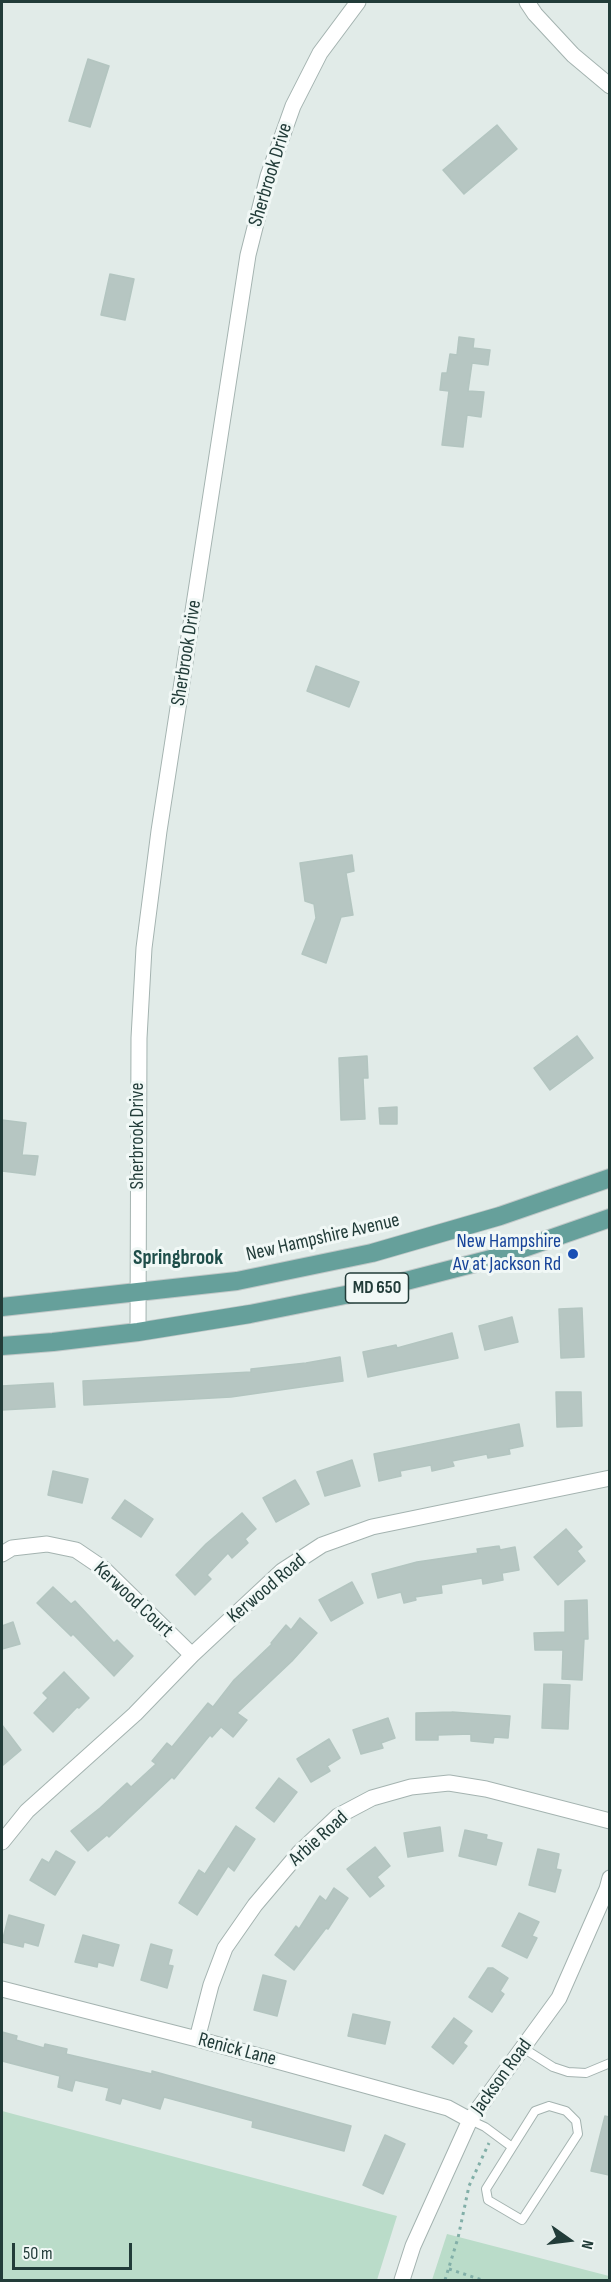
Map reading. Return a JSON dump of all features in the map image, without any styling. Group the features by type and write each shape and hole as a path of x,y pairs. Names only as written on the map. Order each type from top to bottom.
{"main road":[{"name":"New Hampshire Avenue","path":"2,1307 237,1281 372,1253 500,1216 609,1179"},
{"name":"MD 650","path":"2,1346 138,1332 250,1314 375,1288 495,1258 609,1218"}],"street":[{"name":"Sherbrook Drive","path":"138,1332 139,1038 144,948 159,831 248,255 268,176 293,106 320,52 358,2"},
{"path":"527,2 535,14 573,55 609,86"},
{"name":"Kerwood Road","path":"2,1840 27,1811 135,1714 192,1655 282,1571 322,1545 372,1527 609,1478"},
{"name":"Kerwood Court","path":"2,1554 12,1548 47,1544 76,1550 104,1569 192,1655"},
{"name":"Arbie Road","path":"197,2039 211,1985 225,1948 255,1905 299,1853 338,1816 372,1798 411,1787 449,1783 486,1789 609,1821"},
{"name":"Jackson Road","path":"402,2280 422,2225 470,2120 559,1998 609,1885"},
{"name":"Renick Lane","path":"2,1989 197,2039 448,2108 470,2120"}],"lane":[{"path":"523,2048 553,2067 568,2072 586,2073 609,2063"},
{"path":"549,2106 566,2111 576,2121 578,2134 522,2220 488,2200 486,2189 512,2147 535,2111 549,2106"},
{"path":"470,2120 512,2147"}],"path":[{"path":"445,2280 458,2238 469,2186 493,2133"},
{"path":"449,2269 482,2280"}],"green space":[{"path":"2,2111 397,2216 377,2280 2,2280"},
{"path":"447,2234 609,2276 609,2280 432,2280"}],"building":[{"path":"88,59 109,66 90,127 69,121"},
{"path":"497,125 517,149 464,194 443,170"},
{"path":"110,274 134,279 125,320 101,315"},
{"path":"459,337 474,339 473,348 490,350 488,365 472,363 468,391 484,392 481,417 467,415 463,447 442,445 449,391 440,390 442,373 447,373 450,354 457,355"},
{"path":"316,666 359,682 349,707 307,691"},
{"path":"352,855 354,871 346,873 353,915 341,917 326,963 302,954 316,918 314,904 305,901 300,863"},
{"path":"577,1036 593,1058 550,1090 534,1068"},
{"path":"367,1056 368,1078 363,1078 365,1119 341,1120 339,1058"},
{"path":"397,1107 397,1124 380,1124 379,1108"},
{"path":"2,1120 26,1123 22,1155 38,1156 35,1175 2,1171"},
{"path":"582,1308 584,1357 561,1358 559,1309"},
{"path":"512,1317 518,1342 485,1350 479,1326"},
{"path":"452,1333 458,1358 368,1377 363,1352 396,1345 397,1348"},
{"path":"340,1357 343,1381 231,1397 84,1405 83,1381 251,1372 251,1369"},
{"path":"53,1383 55,1407 2,1410 2,1386"},
{"path":"556,1392 581,1392 582,1426 557,1427"},
{"path":"519,1424 523,1446 509,1449 510,1454 488,1458 487,1454 452,1461 454,1466 432,1471 431,1465 400,1471 401,1476 379,1481 374,1454"},
{"path":"352,1460 360,1486 325,1496 317,1472"},
{"path":"53,1471 88,1479 82,1503 48,1495"},
{"path":"295,1480 309,1504 276,1522 263,1498"},
{"path":"125,1500 153,1519 141,1537 112,1518"},
{"path":"242,1513 256,1529 245,1539 248,1543 232,1558 228,1553 207,1575 211,1579 195,1595 176,1575 206,1544"},
{"path":"566,1529 582,1547 577,1551 585,1561 558,1585 534,1557"},
{"path":"499,1546 500,1550 515,1547 519,1570 502,1573 503,1580 483,1584 482,1578 441,1585 442,1593 415,1597 416,1600 404,1603 401,1592 378,1598 372,1574 417,1562 478,1553 477,1549"},
{"path":"352,1582 363,1603 331,1621 319,1600"},
{"path":"53,1587 71,1604 75,1601 114,1643 117,1640 133,1656 114,1676 73,1634 71,1636 37,1603"},
{"path":"587,1600 588,1639 584,1639 582,1680 562,1679 563,1650 535,1650 534,1633 565,1632 565,1601"},
{"path":"300,1618 317,1633 292,1661 237,1713 247,1720 233,1737 221,1727 212,1737 210,1735 174,1779 172,1777 109,1837 107,1835 88,1851 71,1831 127,1783 131,1787 156,1764 152,1761 167,1743 172,1747 208,1703 213,1707 234,1680 272,1644 286,1625 291,1630"},
{"path":"13,1622 20,1644 2,1649 2,1626"},
{"path":"64,1672 89,1698 53,1732 34,1713 48,1698 43,1693"},
{"path":"544,1684 570,1685 568,1729 542,1728"},
{"path":"452,1712 510,1716 508,1738 494,1737 493,1743 471,1741 471,1734 438,1735 438,1740 416,1740 416,1713"},
{"path":"388,1718 395,1738 381,1743 383,1748 361,1754 353,1730"},
{"path":"2,1725 21,1750 2,1766"},
{"path":"329,1739 340,1758 327,1766 330,1771 311,1782 297,1759"},
{"path":"279,1778 297,1792 274,1822 256,1808"},
{"path":"236,1826 255,1839 234,1871 228,1866 197,1915 179,1903 199,1870 205,1874"},
{"path":"440,1827 443,1851 408,1857 404,1833"},
{"path":"465,1830 487,1835 486,1839 502,1843 496,1865 459,1856"},
{"path":"375,1847 390,1866 377,1877 384,1886 370,1897 347,1869"},
{"path":"538,1849 559,1854 556,1869 561,1870 555,1892 529,1885"},
{"path":"56,1851 75,1862 55,1895 30,1880 42,1859 49,1863"},
{"path":"334,1888 348,1898 328,1929 326,1928 294,1970 275,1955 296,1926 299,1929 320,1896 326,1901"},
{"path":"519,1913 539,1922 532,1936 537,1938 527,1958 502,1946"},
{"path":"9,1915 44,1925 38,1946 24,1942 23,1947 2,1942"},
{"path":"83,1935 119,1945 113,1966 98,1962 97,1967 75,1962"},
{"path":"151,1944 172,1950 168,1965 173,1966 167,1988 141,1980"},
{"path":"488,1968 493,1968 508,1978 500,1991 504,1994 492,2012 469,1997"},
{"path":"263,1975 286,1981 277,2016 254,2010"},
{"path":"353,2014 390,2022 385,2044 348,2036"},
{"path":"454,2018 472,2031 463,2043 467,2046 453,2064 432,2047"},
{"path":"2,2032 17,2036 16,2040 44,2048 45,2044 67,2049 66,2054 152,2074 152,2071 351,2126 344,2151 252,2127 253,2121 164,2097 160,2109 122,2098 120,2104 106,2100 109,2088 75,2080 72,2091 58,2087 60,2076 2,2061"},
{"path":"605,2116 609,2117 609,2175 591,2171"},
{"path":"385,2135 405,2144 383,2194 363,2185"}],"place":[{"name":"New Hampshire Av at Jackson Rd","path":"573,1254"}],"district":[{"name":"Springbrook","path":"178,1259"}]}
